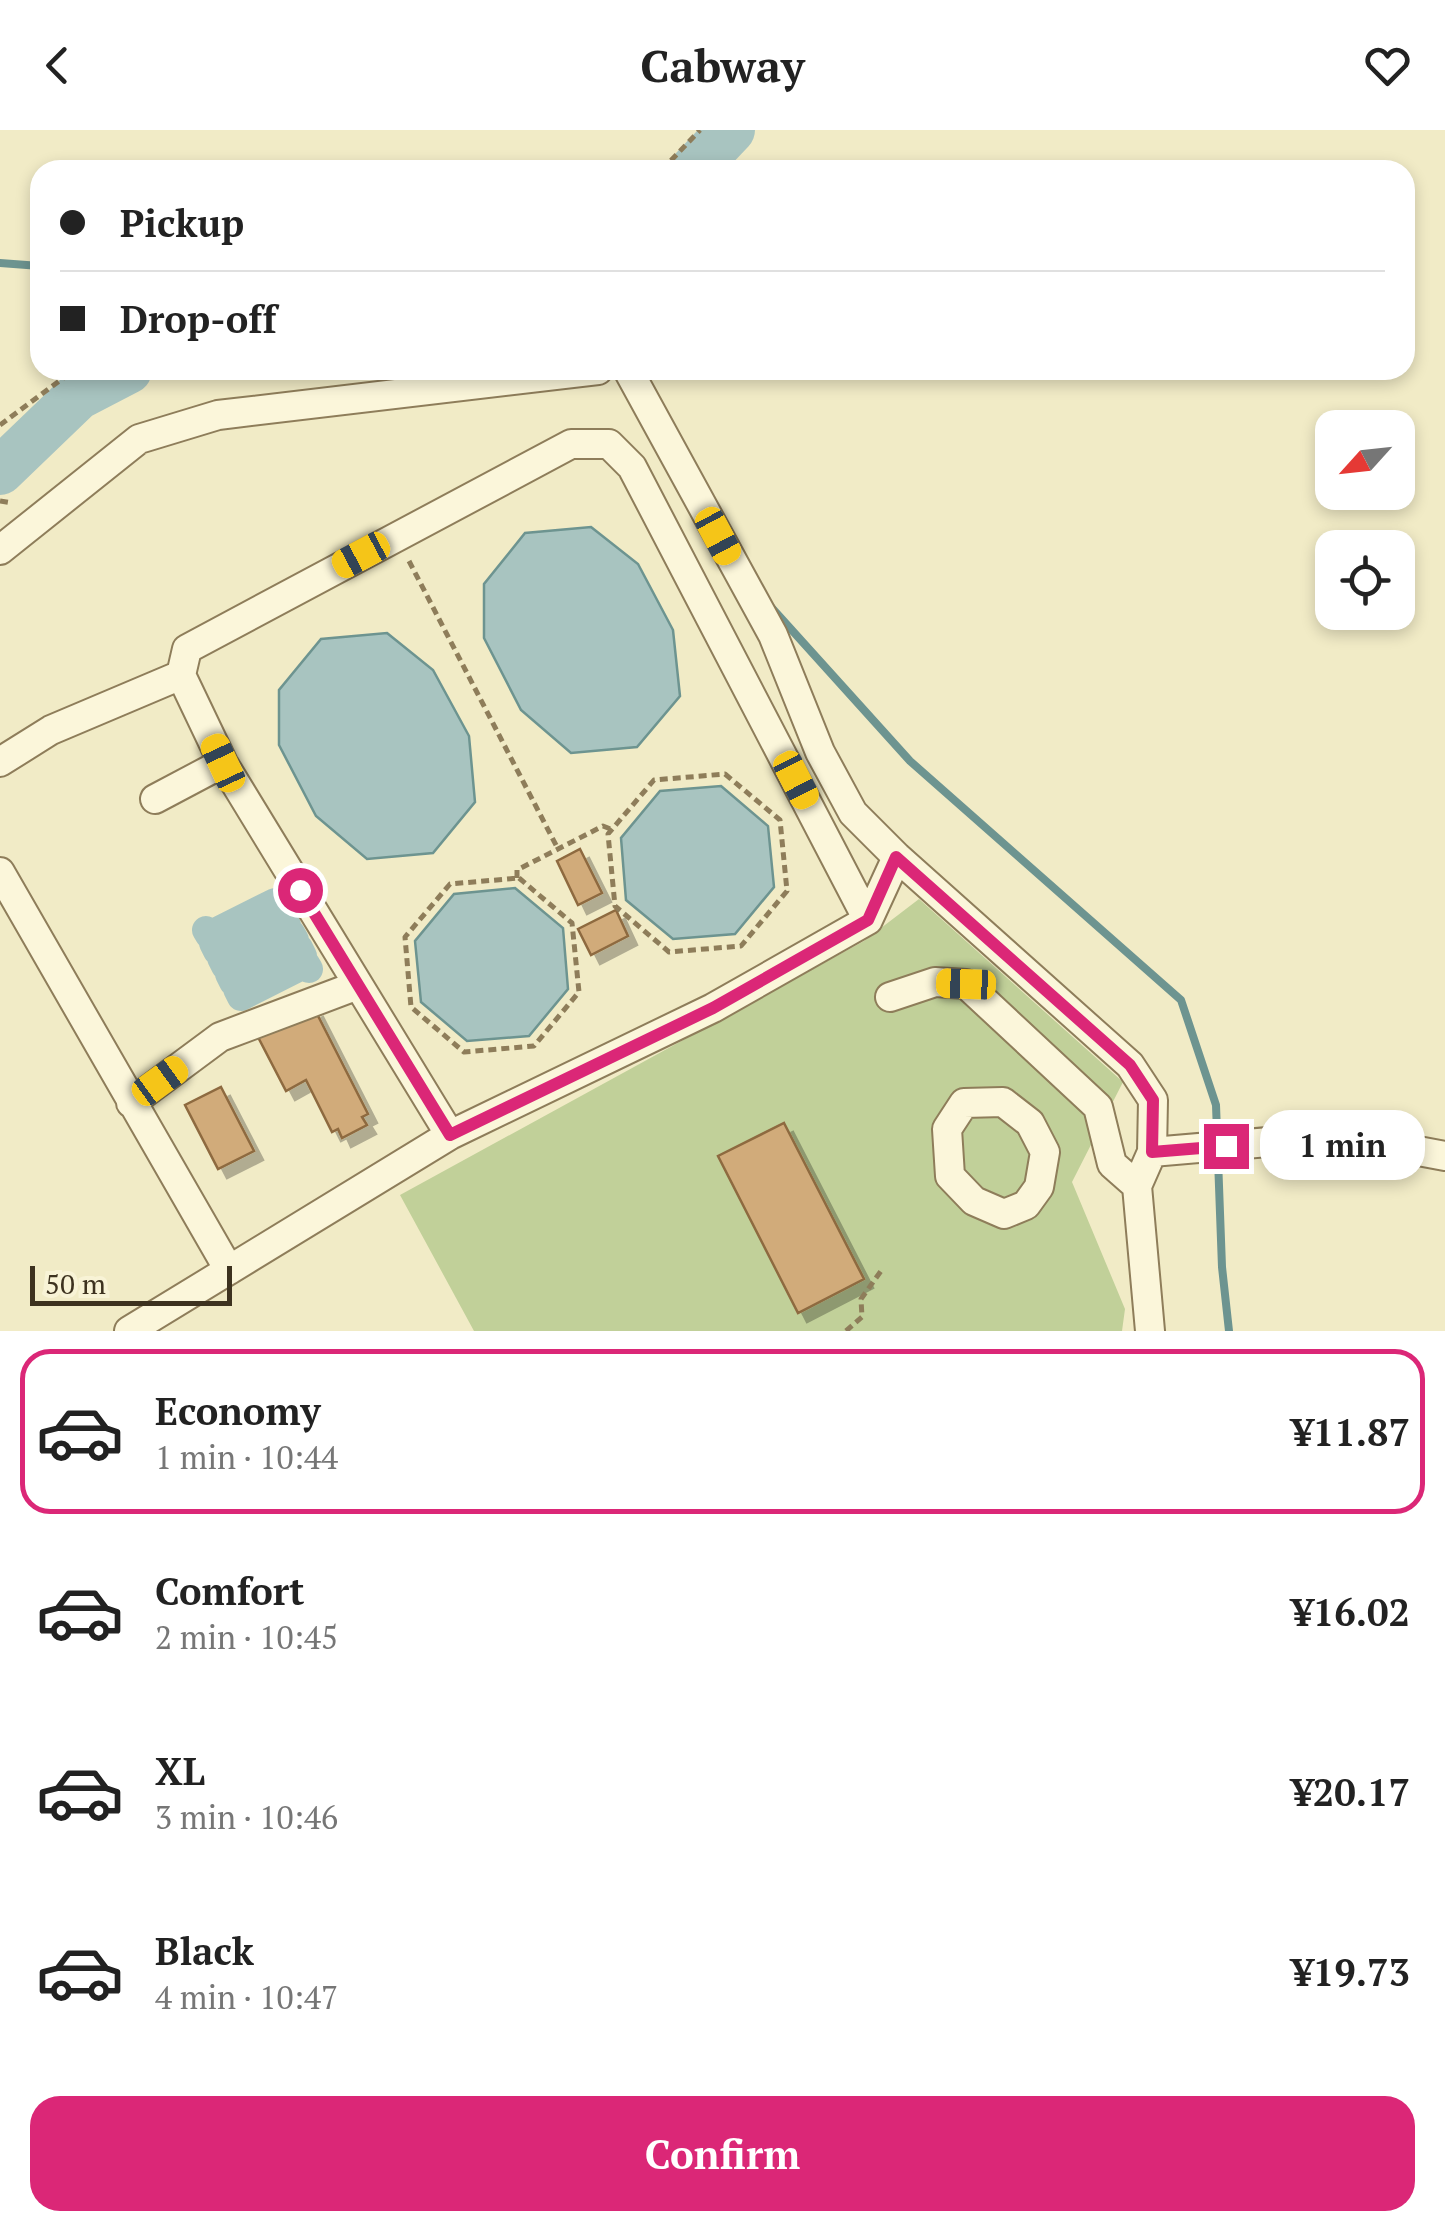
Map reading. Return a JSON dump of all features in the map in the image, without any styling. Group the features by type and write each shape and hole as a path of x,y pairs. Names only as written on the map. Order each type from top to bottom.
{"lane":[{"path":"0,550 139,439 218,415 514,380"},
{"path":"633,380 772,635 820,752 852,813 896,857 1130,1065 1153,1100 1152,1152 1137,1186 1150,1331"},
{"path":"450,1135 223,763 181,675 186,649 571,444 609,444 632,467 868,920"},
{"path":"0,762 51,730 181,675"},
{"path":"154,799 223,763"},
{"path":"129,1331 450,1135 713,1008 868,920 896,857"},
{"path":"0,872 229,1270"},
{"path":"890,997 935,982 966,984 1098,1107 1112,1164 1137,1186"},
{"path":"131,1103 220,1036 358,984"},
{"path":"1152,1152 1338,1136 1445,1156"}],"path":[{"path":"672,160 700,130"},
{"path":"0,424 60,380"},
{"path":"0,500 12,503"},
{"path":"396,536 558,849"},
{"path":"725,774 780,820 786,891 740,946 670,952 615,906 608,834 613,830 654,780 725,774"},
{"path":"517,878 517,870 603,826 613,830"},
{"path":"517,878 572,923 578,992 534,1046 464,1052 411,1007 405,937 450,884 517,878"},
{"path":"846,1331 862,1317 861,1299 881,1271"}],"green space":[{"path":"919,899 1123,1082 1072,1182 1125,1309 1122,1331 474,1331 400,1195 864,941"}],"water":[{"path":"591,527 638,564 673,630 680,696 637,747 571,753 521,710 484,638 484,584 525,533"},
{"path":"387,633 433,670 469,736 475,802 433,853 367,859 316,816 279,745 279,690 321,639"},
{"path":"721,786 768,826 774,887 735,934 673,939 626,900 621,838 660,791"},
{"path":"515,888 563,928 568,989 529,1036 467,1041 421,1002 415,941 454,894"}],"building":[{"path":"580,849 602,893 578,905 557,861"},
{"path":"616,910 628,936 591,955 578,929"},
{"path":"314,1008 368,1114 362,1117 367,1125 342,1138 338,1129 332,1132 306,1080 286,1091 258,1037"},
{"path":"221,1087 254,1151 218,1169 185,1105"},
{"path":"784,1123 864,1279 798,1313 718,1156"}],"waterway":[{"path":"702,160 731,130"},
{"path":"0,263 30,265"},
{"path":"0,471 78,396 109,380"},
{"path":"771,607 910,761 1181,1000 1216,1105 1222,1267 1229,1331"},
{"path":"206,930 209,935 275,902 279,910 213,943 217,951 283,917 287,925 221,958 225,966 291,933 295,940 229,974 233,982 299,948 303,956 237,989 241,997 306,964 309,969"}],"route":[{"path":"300,890 450,1135 713,1008 868,920 896,857 1130,1065 1153,1100 1152,1152 1226,1146"}]}
